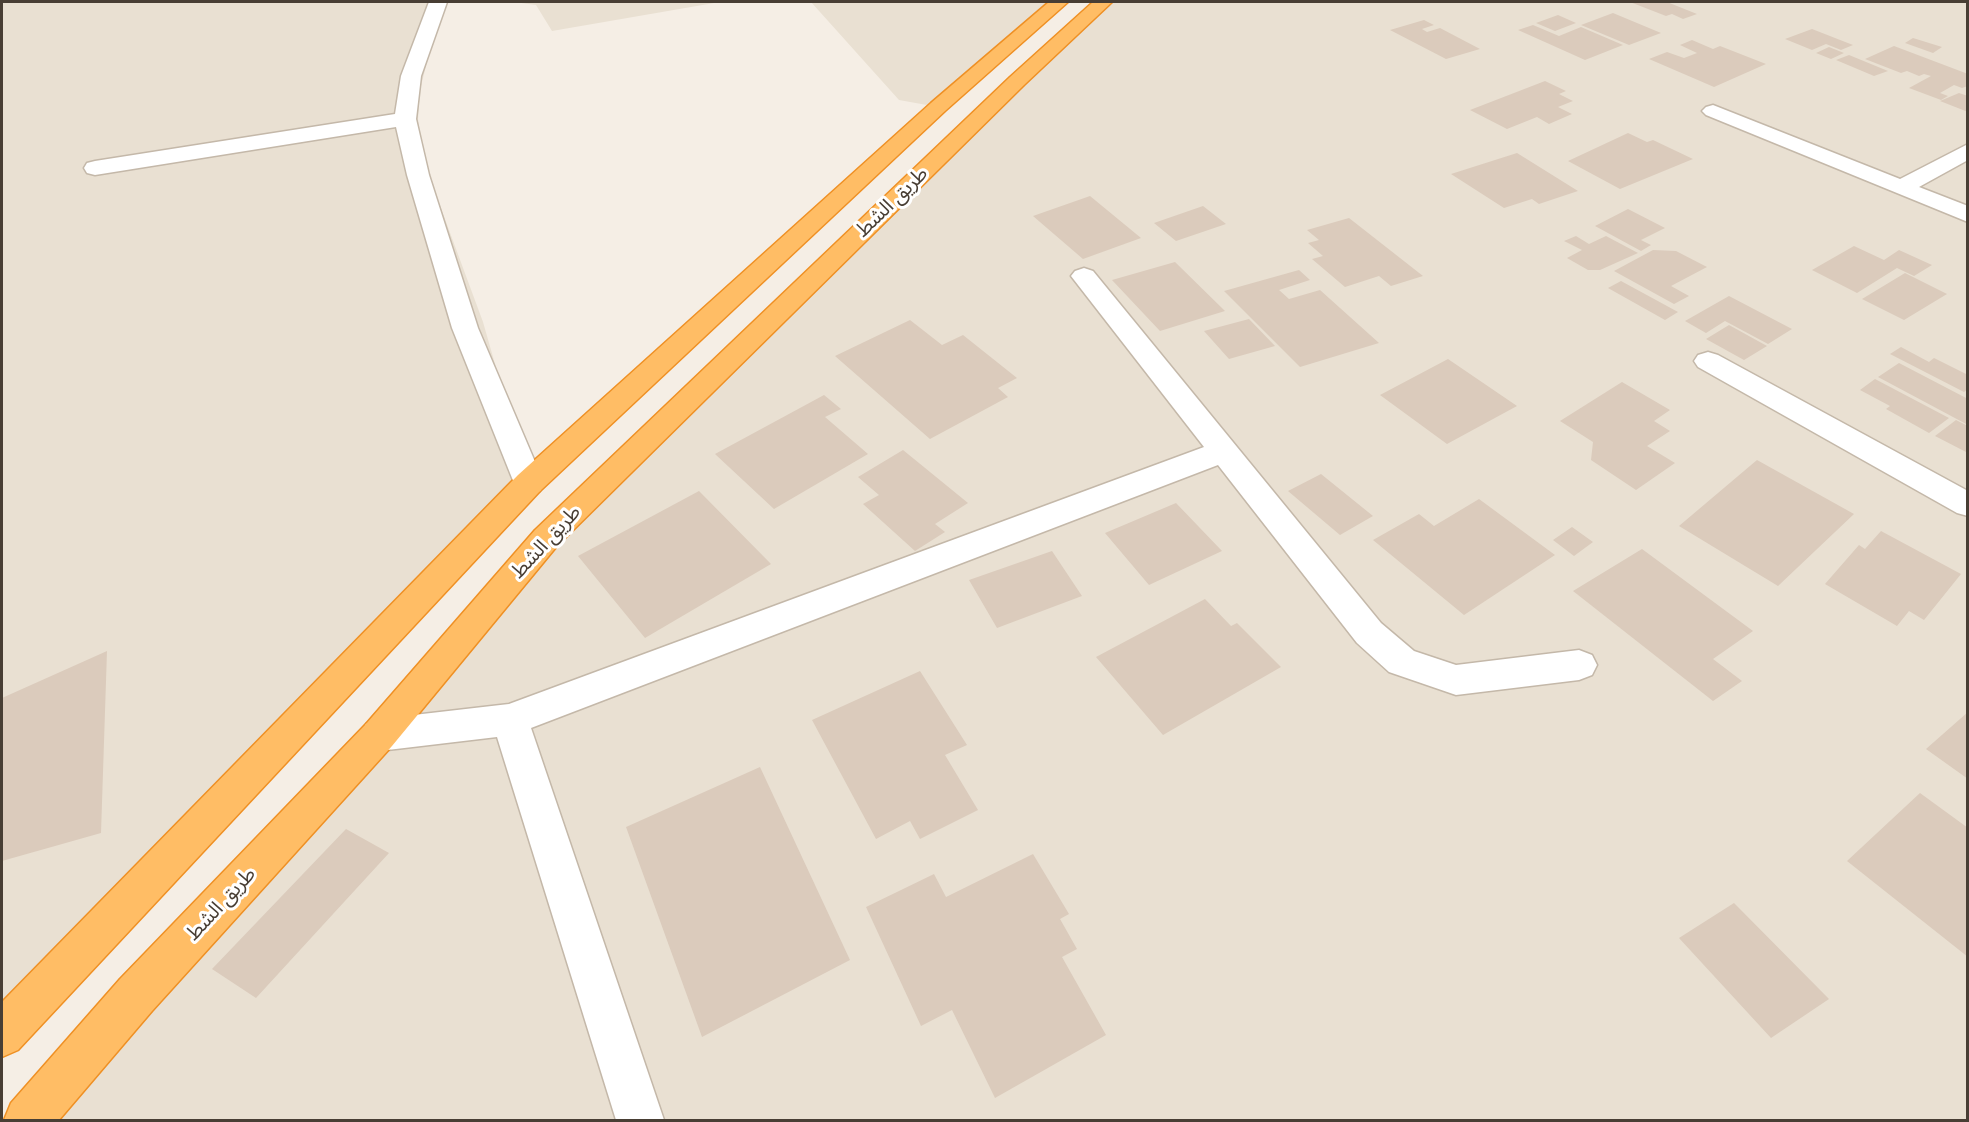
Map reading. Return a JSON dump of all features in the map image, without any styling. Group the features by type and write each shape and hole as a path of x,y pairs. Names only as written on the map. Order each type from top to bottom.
{"highway":[{"name":"طريق الشط","path":"2,1034 529,483 938,107 1059,2"},
{"name":"طريق الشط","path":"28,1120 136,995 379,735 546,538 1017,81 1103,2"}],"street":[{"path":"438,2 411,76 405,119 418,175 465,328 529,483"},
{"path":"1713,111 1968,215"},
{"path":"95,168 405,119"},
{"path":"1900,188 1968,151"},
{"path":"1084,276 1370,633 1402,662 1456,680 1579,665"},
{"path":"1708,362 1968,505"},
{"path":"379,735 510,720 1224,451"},
{"path":"510,720 640,1120"}],"shaded area":[{"path":"2,2 442,2 420,90 418,119 425,165 483,322 529,483 2,1034"},
{"path":"514,2 720,2 552,31 536,5"},
{"path":"811,2 1059,2 938,107 899,100"},
{"path":"1103,2 1967,2 1967,1120 28,1120 136,995 546,538 1017,81"}],"building":[{"path":"1630,2 1667,2 1697,14 1683,19 1672,14 1666,16"},
{"path":"1613,13 1661,33 1629,45 1581,25"},
{"path":"1558,15 1576,23 1555,31 1536,23"},
{"path":"1424,20 1434,25 1422,29 1427,32 1440,28 1480,49 1446,59 1390,30"},
{"path":"1533,25 1559,36 1581,27 1623,45 1585,60 1518,30"},
{"path":"1812,29 1853,45 1841,50 1826,44 1812,50 1785,39"},
{"path":"1913,38 1942,47 1933,53 1905,43"},
{"path":"1692,40 1713,49 1720,46 1766,64 1714,87 1649,59 1667,52 1684,58 1697,53 1680,45"},
{"path":"1894,46 1968,74 1968,86 1962,88 1954,85 1940,93 1948,96 1941,100 1909,88 1931,76 1924,74 1919,76 1907,71 1901,73 1865,59"},
{"path":"1829,47 1844,53 1831,59 1816,53"},
{"path":"1849,55 1888,71 1874,76 1836,60"},
{"path":"1545,81 1566,91 1559,94 1573,101 1558,107 1572,114 1549,124 1537,117 1507,129 1470,110"},
{"path":"1959,93 1968,96 1968,112 1940,101"},
{"path":"1628,133 1647,142 1653,140 1693,159 1620,189 1568,161"},
{"path":"1517,153 1578,191 1539,204 1532,199 1504,208 1451,174"},
{"path":"1090,196 1141,238 1083,259 1033,216"},
{"path":"1203,206 1226,224 1176,241 1154,223"},
{"path":"1628,209 1665,228 1641,240 1651,245 1641,251 1595,226"},
{"path":"1349,218 1423,276 1391,286 1379,276 1345,287 1312,259 1323,256 1308,243 1319,240 1307,230"},
{"path":"1576,236 1589,244 1606,236 1638,253 1600,270 1588,270 1567,258 1582,250 1564,241"},
{"path":"1854,246 1884,260 1899,250 1932,265 1914,276 1897,268 1857,293 1812,270"},
{"path":"1653,250 1676,251 1707,267 1671,286 1689,296 1674,304 1614,271"},
{"path":"1175,262 1225,311 1160,331 1112,280"},
{"path":"1299,270 1310,280 1279,290 1289,299 1320,290 1379,343 1300,367 1224,291"},
{"path":"1905,273 1947,294 1904,320 1862,299"},
{"path":"1621,281 1678,312 1665,320 1608,288"},
{"path":"1729,296 1792,329 1768,344 1725,321 1706,333 1685,321"},
{"path":"1249,319 1275,346 1229,359 1204,331"},
{"path":"910,320 942,345 963,335 1017,378 998,388 1008,397 930,439 835,356"},
{"path":"1729,325 1767,346 1744,360 1706,339"},
{"path":"1901,347 1929,362 1934,358 1968,375 1968,389 1964,392 1890,354"},
{"path":"1448,359 1517,406 1447,444 1380,395"},
{"path":"1899,363 1968,399 1968,425 1878,377"},
{"path":"1875,379 1949,418 1929,433 1886,409 1890,406 1860,390"},
{"path":"1622,382 1670,410 1654,421 1670,431 1647,446 1675,463 1636,490 1591,460 1593,442 1560,421"},
{"path":"824,395 841,409 825,417 868,454 774,509 715,454"},
{"path":"1956,420 1968,426 1968,453 1935,436"},
{"path":"903,450 968,503 935,524 945,532 915,551 863,504 879,495 858,477"},
{"path":"1757,460 1854,514 1778,586 1679,526"},
{"path":"1321,474 1373,516 1340,535 1288,491"},
{"path":"699,491 771,564 645,638 578,556"},
{"path":"1479,499 1555,555 1464,615 1373,540 1419,514 1434,526"},
{"path":"1176,503 1222,551 1149,585 1105,533"},
{"path":"1572,527 1593,542 1574,556 1553,540"},
{"path":"1881,531 1961,574 1924,620 1909,611 1897,626 1825,584 1859,545 1865,549"},
{"path":"1642,549 1753,631 1713,659 1742,681 1713,701 1573,591"},
{"path":"1052,551 1082,596 997,628 969,580"},
{"path":"1205,599 1231,626 1237,623 1281,667 1163,735 1096,657"},
{"path":"107,651 101,833 2,861 2,698"},
{"path":"920,671 967,745 945,755 978,810 920,839 910,821 876,839 812,720"},
{"path":"1968,712 1968,779 1926,749"},
{"path":"760,767 850,960 702,1037 626,827"},
{"path":"1920,793 1968,828 1968,957 1847,861"},
{"path":"346,829 389,853 256,998 212,969"},
{"path":"1033,854 1069,914 1060,919 1077,949 1062,957 1106,1035 995,1098 952,1010 921,1026 866,907 934,874 946,897"},
{"path":"1734,903 1829,999 1771,1038 1679,938"}]}
